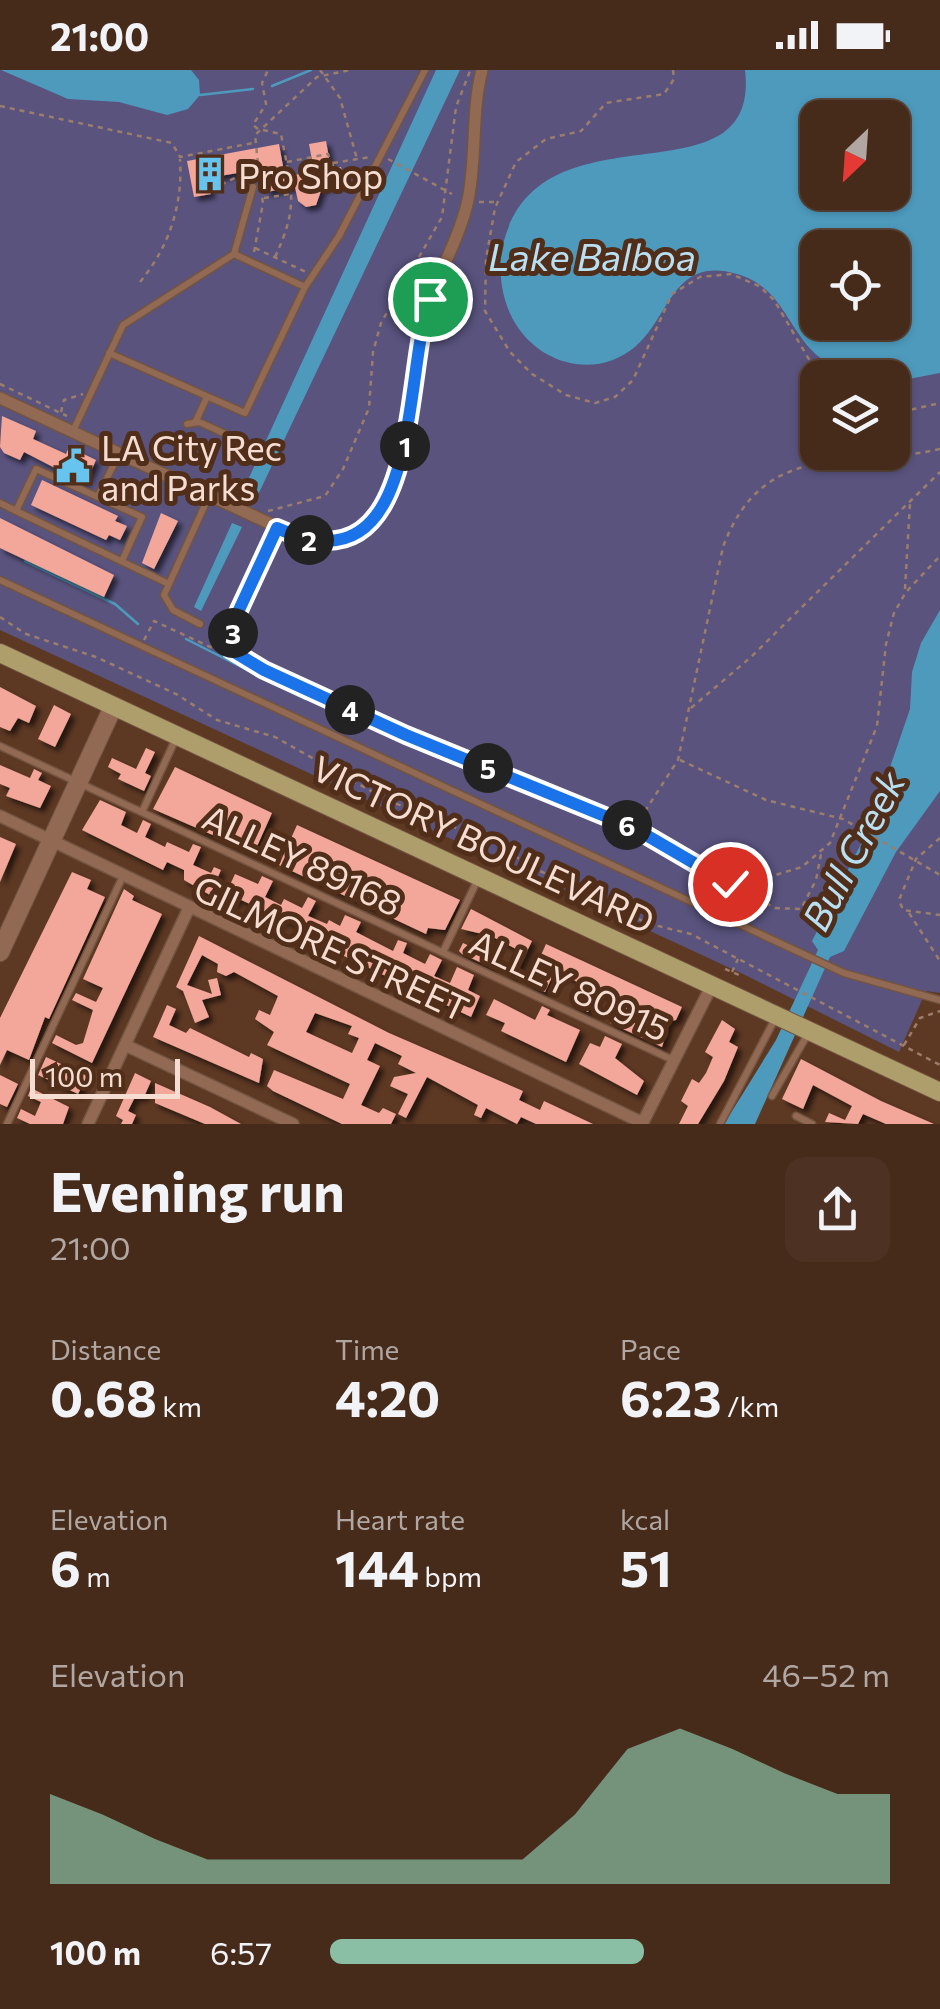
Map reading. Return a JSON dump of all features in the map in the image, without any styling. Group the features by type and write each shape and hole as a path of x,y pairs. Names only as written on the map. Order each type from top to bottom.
{"main road":[{"name":"VICTORY BOULEVARD","path":"0,653 940,1092"},
{"path":"0,952 114,707"}],"street":[{"path":"0,398 301,538 333,541 363,528 386,499 410,427 424,314 468,201 482,70"},
{"name":"GILMORE STREET","path":"0,816 123,874 188,910 643,1124"},
{"path":"88,1124 188,910"},
{"path":"643,1124 712,985"},
{"path":"125,1045 293,1124"}],"lane":[{"path":"109,353 237,413 248,410 305,287 339,236 425,70"},
{"path":"72,432 123,325 234,254 253,186"},
{"path":"234,254 305,287"},
{"path":"206,399 192,423 230,436"},
{"path":"98,496 119,454"},
{"path":"16,511 36,469 98,496 142,517 122,561"},
{"path":"200,624 165,602 169,584 208,496"},
{"path":"0,503 169,584"},
{"path":"0,580 844,973 940,1000"},
{"path":"142,812 177,736"},
{"name":"ALLEY 89168","path":"0,746 443,952"},
{"path":"7,1124 123,874"},
{"path":"443,952 480,876"},
{"name":"ALLEY 80915","path":"443,952 676,1061"},
{"path":"720,1124 778,1017"},
{"path":"772,1096 807,1030"},
{"path":"796,1116 812,1124"}],"path":[{"path":"268,70 262,83 266,104 253,125 280,134 292,194 292,219 275,257"},
{"path":"261,130 321,72 350,70"},
{"path":"263,511 318,500 335,484 369,408 379,328 434,233 450,193 456,107 471,70"},
{"path":"673,70 674,79 664,94 606,102 581,130 546,140 516,162 495,208 486,259 485,311 510,352 532,374 566,395 595,403 615,398 633,380 672,294 700,277 731,274 759,286 774,300 809,360"},
{"path":"321,72 340,98 357,159"},
{"path":"0,106 172,143 180,157 182,184 163,254 140,282"},
{"path":"180,157 253,143"},
{"path":"286,162 328,154 334,166 378,157 450,193"},
{"path":"310,158 312,168"},
{"path":"348,172 349,160"},
{"path":"212,189 235,178 259,177"},
{"path":"262,198 292,194"},
{"path":"255,248 312,275"},
{"path":"61,413 64,400 89,396"},
{"path":"910,410 940,402"},
{"path":"634,828 678,760 723,547 747,501 800,465 836,457 940,449"},
{"path":"691,708 751,657 940,472"},
{"path":"730,884 784,876 821,854 830,843 877,726 886,644 906,592 910,501"},
{"path":"231,650 233,623 277,528"},
{"path":"906,592 940,556"},
{"path":"0,617 26,634 96,657 176,694 217,720 276,737 387,800 494,843 538,870 586,889 646,923 692,934 940,1065"},
{"path":"144,640 154,621 222,652 231,650 264,670 406,735 634,828 775,908 801,909 816,880 821,854"},
{"path":"678,760 766,800 838,817 940,875"},
{"path":"940,838 916,859 900,888 900,907 908,912 940,961"},
{"path":"908,912 940,915"},
{"path":"732,972 738,957"},
{"path":"725,968 738,975"},
{"path":"903,1047 920,1018 940,1011"}],"shaded area":[{"path":"0,70 940,70 940,993 926,991 899,1052 745,975 0,630"}],"water":[{"path":"1,70 191,70 199,80 200,95 188,109 167,115 119,102 68,99"},
{"path":"436,70 460,70 256,499 242,493"},
{"name":"Lake Balboa","path":"745,70 940,70 940,373 910,379 910,360 824,360 803,340 910,340 910,230 800,230 800,336 775,299 759,284 716,270 699,273 686,281 636,346 605,362 589,365 556,359 528,340 504,298 501,266 503,245 524,201 558,175 599,162 685,148 719,136 741,112"},
{"path":"232,523 242,527 201,611 194,607"},
{"path":"940,610 940,791 896,852 844,951 830,957 755,1124 724,1124 776,1040 818,950 812,941 869,828 910,709 912,672 921,643"}],"building":[{"path":"326,141 331,169 341,167 344,183 322,188 316,205 306,207 298,201 295,187 266,192 261,169 208,178 211,194 194,197 187,161 279,144 285,177 314,171 309,144"},
{"path":"2,416 36,431 33,439 66,454 69,447 96,460 87,480 84,483 24,452 20,460 4,453 0,447"},
{"path":"42,480 118,516 115,521 127,526 120,540 109,535 106,540 31,505"},
{"path":"161,513 178,521 154,569 142,563"},
{"path":"0,518 114,575 104,597 0,548"},
{"path":"0,687 36,706 29,723 18,718 10,731 0,727"},
{"path":"54,705 71,714 55,747 38,739"},
{"path":"146,748 155,752 145,773 151,776 144,791 118,779 121,774 108,767 112,758 136,769"},
{"path":"0,765 30,778 34,769 42,773 38,780 51,786 40,808 6,796 10,788 0,784"},
{"path":"175,767 272,813 254,853 153,809"},
{"path":"100,800 126,812 121,825 137,833 143,820 151,824 145,837 165,847 167,842 189,852 193,844 201,847 193,865 211,873 214,867 221,870 210,895 184,880 184,870 167,862 163,870 82,830"},
{"path":"297,825 460,900 445,930 428,928 426,934 279,865"},
{"path":"0,837 16,844 0,882"},
{"path":"72,872 91,880 87,889 105,897 49,1019 45,1017 29,1060 7,1050 0,1065 0,1018"},
{"path":"235,874 258,884 262,876 273,881 265,897 281,905 284,899 302,908 308,897 316,901 308,916 340,926 345,915 361,922 356,932 393,951 398,940 407,943 403,953 425,964 430,954 442,960 434,976 450,983 457,967 474,975 468,990 480,996 471,1017 344,956 344,948 328,940 324,948 301,937 297,926 282,919 278,926 249,911 252,905 237,898 234,905 223,900"},
{"path":"124,889 134,896 132,900 162,914 92,1063 52,1043 56,1035 76,1045 83,1043 93,1010 72,1000 76,993 96,1002 103,988 83,979"},
{"path":"471,909 532,941 514,978 507,974 516,949 491,936 461,929"},
{"path":"199,936 389,1033 523,1091 519,1100 540,1110 544,1101 593,1124 536,1124 521,1117 517,1124 486,1108 481,1118 474,1115 478,1105 427,1077 406,1118 398,1114 408,1094 390,1086 394,1077 416,1073 398,1064 402,1056 375,1043 367,1060 380,1066 361,1105 379,1113 383,1108 396,1114 391,1124 342,1124 267,1086 274,1070 343,1099 350,1084 267,1045 274,1032 255,1019 259,1010 270,1015 278,996 234,972 226,976 217,972 218,964 202,955 187,985 212,994 208,980 217,978 221,995 202,1000 209,1017 195,1023 183,991 176,987","holes":["315,1013 352,1026 348,1034 359,1038 352,1053 306,1032"]},
{"path":"463,943 497,959 493,968 462,954 459,951"},
{"path":"546,944 682,1007 676,1020 670,1021 662,1047 610,1023 623,1004 597,992 588,1012 571,1004 580,984 571,978 555,971 545,992 528,984","holes":["634,1004 658,1015 650,1031 627,1019"]},
{"path":"494,999 535,1020 542,1006 550,1010 547,1015 580,1030 566,1062 501,1031 505,1023 486,1015"},
{"path":"167,1005 176,1009 169,1025 186,1033 190,1028 249,1057 251,1053 263,1059 259,1083 153,1037"},
{"path":"722,1020 735,1029 729,1042 738,1047 724,1081 698,1124 679,1124 688,1106 681,1101 692,1079 699,1083 706,1073 713,1057 705,1052"},
{"path":"605,1036 622,1044 615,1058 644,1081 637,1095 579,1064 590,1043 600,1047"},
{"path":"46,1057 87,1076 78,1094 38,1075"},
{"path":"801,1059 934,1124 886,1124 863,1114 858,1124 825,1122 829,1113 845,1120 852,1106 813,1085 803,1109 782,1099"},
{"path":"135,1073 151,1081 144,1097 135,1097 128,1111 136,1115 132,1124 121,1124 123,1120 116,1116"},
{"path":"0,1075 18,1084 7,1107 0,1104"},
{"path":"155,1083 241,1124 205,1124 155,1103"},
{"path":"31,1088 69,1107 63,1124 30,1124 17,1118 21,1109 35,1116 41,1102 28,1096"}],"waterway":[{"path":"272,86 311,70"},
{"path":"200,95 253,89"},
{"path":"25,561 115,604 138,624"},
{"path":"186,639 305,699"}],"place":[{"name":"Pro Shop","path":"210,174"},
{"name":"LA City Rec and Parks","path":"73,466"}],"route":[{"path":"430,299 419,335 410,427 386,499 363,528 333,541 317,542 277,528 233,623 231,650 264,670 406,735 634,828 730,884"}],"water label":[{"name":"Bull Creek","path":"852,850"}]}
